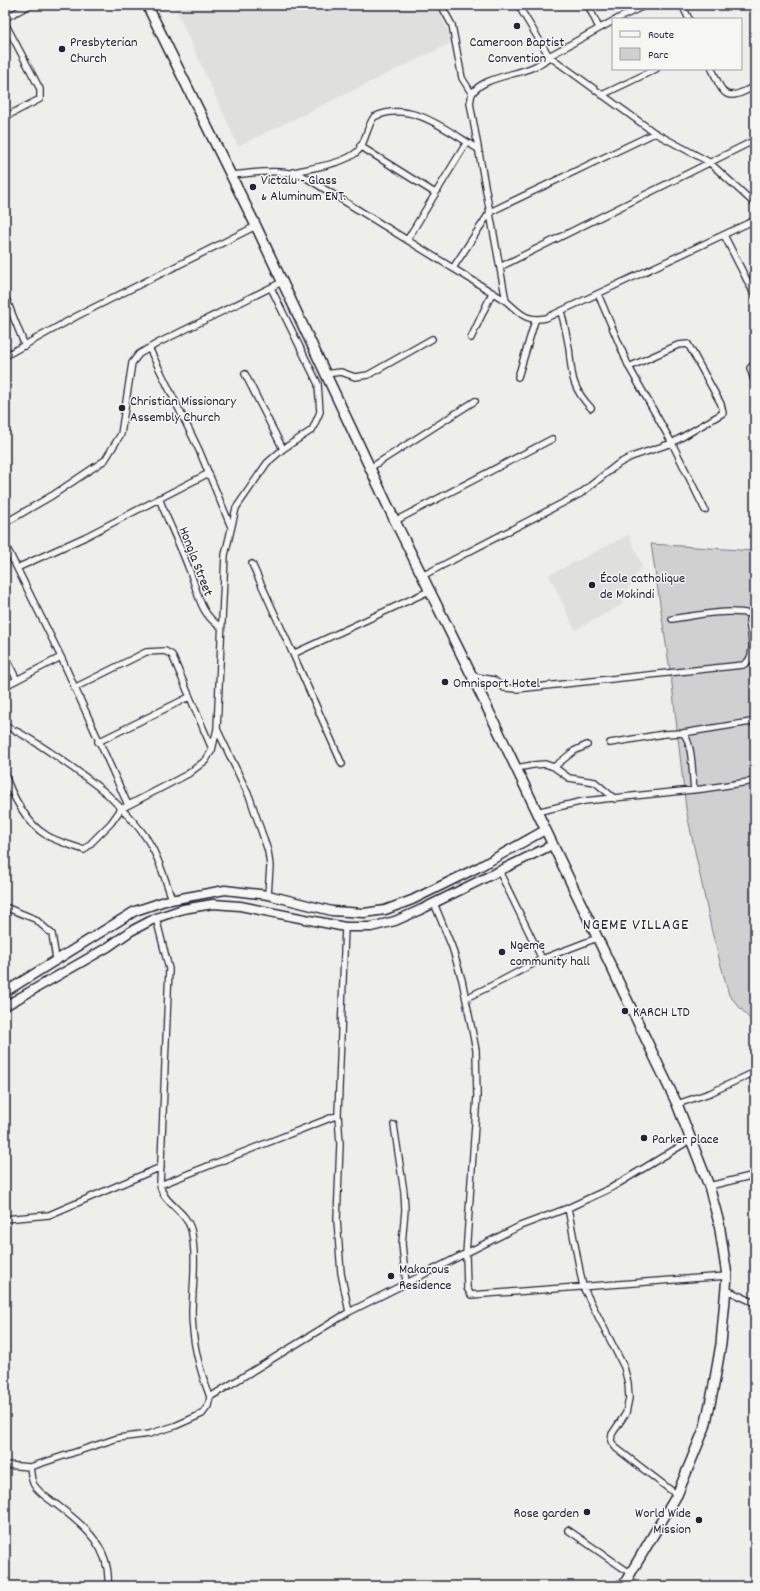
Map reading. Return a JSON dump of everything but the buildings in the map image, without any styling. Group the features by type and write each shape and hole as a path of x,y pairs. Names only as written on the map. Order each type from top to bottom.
{"highway":[{"path":"147,5 256,226 395,521 472,676 677,1104 692,1139 709,1186 719,1223 727,1276 727,1290 713,1390 705,1426 677,1495 623,1586"}],"main road":[{"path":"5,992 135,911 172,899 225,890 268,895 332,911 364,913 385,910 412,900 465,874 545,830"},
{"path":"5,1006 156,918 183,909 213,904 240,906 345,927 371,928 395,921 552,845"}],"street":[{"path":"5,18 30,5"},
{"path":"441,5 452,25 462,78 472,94"},
{"path":"518,5 549,56 655,133 709,162 755,204"},
{"path":"588,5 599,28"},
{"path":"620,18 646,5"},
{"path":"682,5 688,18"},
{"path":"506,301 470,103 472,94 481,86 509,74 536,67 549,56 612,22"},
{"path":"5,23 40,89 40,99 5,117"},
{"path":"602,95 654,70"},
{"path":"712,70 721,90 730,96 739,95 755,86"},
{"path":"231,175 278,171 293,172 327,165 347,158 358,151 374,117 391,111 403,111 422,116 478,149"},
{"path":"453,268 490,212 655,133"},
{"path":"500,266 755,140"},
{"path":"407,240 467,142"},
{"path":"360,146 436,193"},
{"path":"293,172 305,177 506,301 525,317 535,320 546,318 755,220"},
{"path":"5,356 77,316 256,226"},
{"path":"724,235 755,296"},
{"path":"5,523 53,495 104,460 121,434 132,363 140,354 149,348 282,282"},
{"path":"5,774 9,788 23,813 46,835 84,850 111,824 121,809 188,774 206,760 212,750 217,729 225,554 236,508 267,463 283,449 312,430 318,420 321,403 318,384 270,288"},
{"path":"471,338 492,293"},
{"path":"598,294 629,367 672,443 705,510"},
{"path":"5,296 25,346"},
{"path":"561,311 569,348 570,373 581,398 591,408"},
{"path":"518,377 535,320"},
{"path":"326,374 341,372 355,377 368,375 432,339"},
{"path":"422,576 580,494 618,464 631,457 672,443 723,413 721,404 688,344 678,345 629,367"},
{"path":"149,348 209,473 231,527"},
{"path":"755,363 750,368 755,383"},
{"path":"246,374 283,449"},
{"path":"370,468 475,402"},
{"path":"395,521 552,439"},
{"path":"17,568 85,537 209,473"},
{"name":"Hongla Street","path":"159,498 190,569 201,605 212,621 221,627"},
{"path":"5,544 61,657 98,742 128,805"},
{"path":"252,564 342,764"},
{"path":"293,654 430,591"},
{"path":"472,676 494,680 504,688 517,690 743,665 753,658 749,620 753,613 739,611 672,619"},
{"path":"74,688 146,652 165,651 172,655 212,750"},
{"path":"5,656 17,680"},
{"path":"5,686 61,657"},
{"path":"98,742 189,697"},
{"path":"610,743 643,736 684,733 751,722"},
{"path":"5,727 26,735 106,793 143,833 158,862 172,899"},
{"path":"217,729 250,798 268,851 270,866 268,895"},
{"path":"684,733 687,737 689,748 694,790"},
{"path":"554,767 574,751 587,745"},
{"path":"516,768 545,764 554,767 569,778 595,782 616,799"},
{"path":"536,812 584,801 694,790 755,781"},
{"path":"499,871 542,959"},
{"path":"434,903 452,946 466,998 476,1050 477,1096 466,1254 467,1288 471,1295 727,1276"},
{"path":"5,907 35,919 52,934 56,959"},
{"path":"5,1465 30,1467 118,1438 149,1434 175,1426 202,1414 208,1406 210,1396 199,1368 194,1343 192,1310 194,1256 193,1238 189,1222 167,1198 160,1185 169,969 156,918"},
{"path":"345,927 338,1115 340,1144 337,1220 341,1273 349,1312"},
{"path":"466,998 542,959 597,938"},
{"path":"677,1104 710,1093 755,1072"},
{"path":"160,1185 338,1115"},
{"path":"394,1125 404,1192 405,1210 402,1244 406,1282"},
{"path":"210,1396 349,1312 520,1226 568,1208 611,1188 692,1139"},
{"path":"5,1220 49,1215 161,1167"},
{"path":"709,1186 755,1175"},
{"path":"568,1208 583,1287 624,1366 628,1383 626,1412 612,1434 611,1441 616,1448 677,1495"},
{"path":"727,1290 755,1303"},
{"path":"30,1467 34,1485 87,1530 96,1540 107,1566 108,1586"},
{"path":"568,1530 630,1573"}],"shaded area":[{"path":"174,5 436,5 453,42 238,146"},
{"name":"École catholique de Mokindi","path":"629,535 642,565 624,595 622,605 575,630 549,575"}],"green space":[{"path":"651,544 755,551 755,1025 729,995 712,932 686,809 672,684"}],"place":[{"name":"Cameroon Baptist Convention","path":"517,26"},
{"name":"Presbyterian Church","path":"62,49"},
{"name":"Victalu - Glass & Aluminum ENT.","path":"253,187"},
{"name":"Christian Missionary Assembly Church","path":"122,408"},
{"name":"École catholique de Mokindi","path":"592,585"},
{"name":"Omnisport Hotel","path":"445,682"},
{"name":"Ngeme community hall","path":"502,952"},
{"name":"KARCH LTD","path":"625,1011"},
{"name":"Parker place","path":"644,1138"},
{"name":"Makarous Residence","path":"391,1276"},
{"name":"Rose garden","path":"587,1512"},
{"name":"World Wide Mission","path":"699,1520"}],"district":[{"name":"NGEME VILLAGE","path":"636,923"}]}
